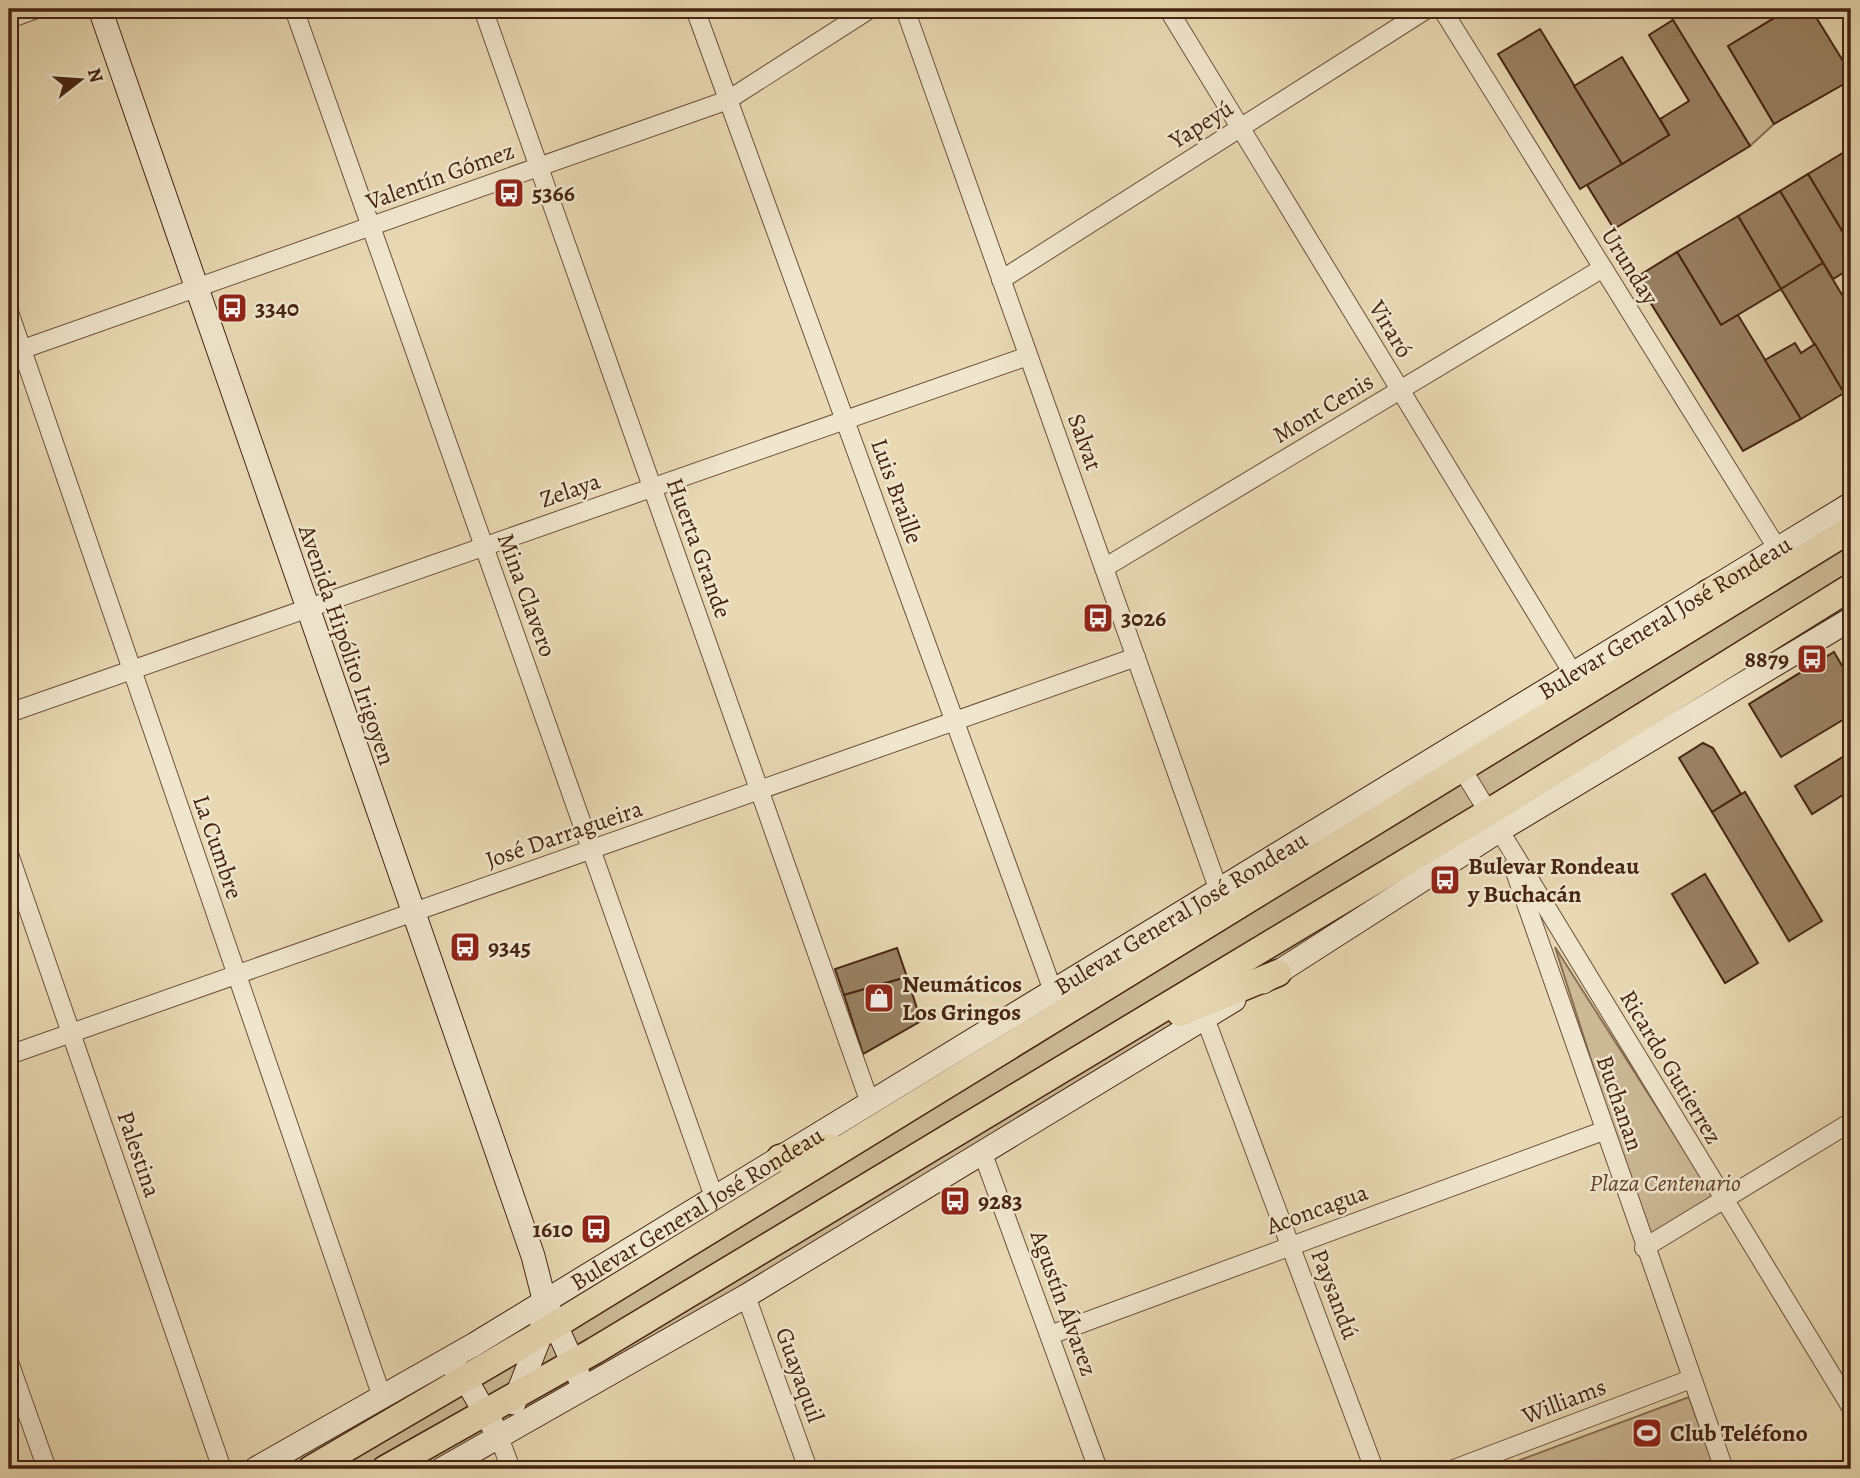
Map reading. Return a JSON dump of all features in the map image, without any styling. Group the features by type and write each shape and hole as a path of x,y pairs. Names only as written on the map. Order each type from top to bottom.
{"main road":[{"name":"Avenida Hipólito Irigoyen","path":"100,9 411,913 533,1256 549,1330"},
{"name":"Bulevar General José Rondeau","path":"255,1469 382,1397 549,1330 1457,760 1574,675 1851,504"},
{"name":"Bulevar General José Rondeau","path":"311,1469 456,1369 544,1299 1219,891 1457,760 1851,529"},
{"path":"1708,593 1851,529"},
{"path":"442,1469 746,1296 1278,973 1494,821 1851,587"},
{"path":"384,1469 573,1363 1101,1046 1851,619"},
{"path":"1101,1046 1278,973"},
{"path":"780,1158 852,1142"},
{"path":"499,1437 549,1330 573,1363 584,1388"},
{"path":"456,1369 499,1437"}],"street":[{"path":"9,19 36,9"},
{"name":"Mina Clavero","path":"294,9 714,1197"},
{"name":"Huerta Grande","path":"483,9 870,1103"},
{"name":"Luis Braille","path":"695,9 1053,991"},
{"name":"Valentín Gómez","path":"15,352 728,100 870,9"},
{"name":"Salvat","path":"905,9 1219,891"},
{"name":"Viraró","path":"1168,9 1574,675"},
{"name":"Yapeyú","path":"1001,280 1427,9"},
{"name":"Urunday","path":"1442,9 1777,548"},
{"name":"Mont Cenis","path":"1104,568 1603,268"},
{"name":"La Cumbre","path":"9,312 15,352 131,670 382,1397"},
{"name":"Zelaya","path":"9,713 1028,356"},
{"name":"José Darragueira","path":"9,1055 1136,657"},
{"name":"Ricardo Gutierrez","path":"1457,760 1494,821 1539,911 1851,1407"},
{"name":"Palestina","path":"9,854 222,1469"},
{"name":"Buchanan","path":"1539,911 1603,1130 1724,1469"},
{"name":"Paysandú","path":"1205,1018 1374,1469"},
{"path":"1644,1248 1851,1122"},
{"name":"Aconcagua","path":"1049,1335 1603,1130"},
{"name":"Agustín Álvarez","path":"983,1154 1098,1469"},
{"name":"Guayaquil","path":"746,1296 808,1469"},
{"path":"9,1362 47,1469"},
{"name":"Williams","path":"1454,1469 1692,1379"},
{"path":"499,1437 511,1469"}],"green space":[{"path":"1666,9 1789,9 1728,46 1774,124 1750,146"},
{"path":"1851,504 1851,619 442,1469 255,1469"},
{"name":"Plaza Centenario","path":"1555,947 1714,1197 1648,1238"},
{"name":"Club Teléfono","path":"1689,1397 1715,1469 1496,1469"}],"building":[{"path":"1789,9 1811,9 1851,74 1851,80 1774,124 1728,46"},
{"path":"1673,20 1750,146 1614,229 1587,185 1669,135 1660,119 1689,101 1649,35"},
{"path":"1540,29 1622,164 1580,189 1498,54"},
{"path":"1622,57 1669,135 1622,164 1574,86"},
{"path":"1851,148 1851,246 1808,174"},
{"path":"1808,174 1851,246 1851,268 1833,279 1780,191"},
{"path":"1780,191 1823,263 1781,289 1738,216"},
{"path":"1738,216 1781,289 1721,325 1677,252"},
{"path":"1677,252 1721,325 1738,315 1801,419 1743,451 1635,278"},
{"path":"1823,263 1851,310 1851,405 1781,289"},
{"path":"1795,343 1801,353 1815,344 1844,393 1801,419 1765,360"},
{"path":"1834,652 1851,681 1851,715 1781,757 1749,704"},
{"path":"1703,743 1713,748 1741,794 1712,812 1679,758"},
{"path":"1851,752 1851,790 1812,814 1795,786"},
{"path":"1745,792 1822,921 1789,941 1712,812"},
{"path":"1705,874 1758,963 1725,983 1672,894"},
{"path":"897,948 907,977 844,995 835,969"},
{"path":"907,977 921,1021 863,1054 844,995"}],"place":[{"name":"5366","path":"509,193"},
{"name":"3340","path":"232,308"},
{"name":"3026","path":"1098,618"},
{"name":"8879","path":"1812,659"},
{"name":"Bulevar Rondeau y Buchacán","path":"1445,880"},
{"name":"9345","path":"465,947"},
{"name":"Neumáticos Los Gringos","path":"879,998"},
{"name":"9283","path":"955,1201"},
{"name":"1610","path":"596,1229"},
{"name":"Club Teléfono","path":"1647,1433"}]}
